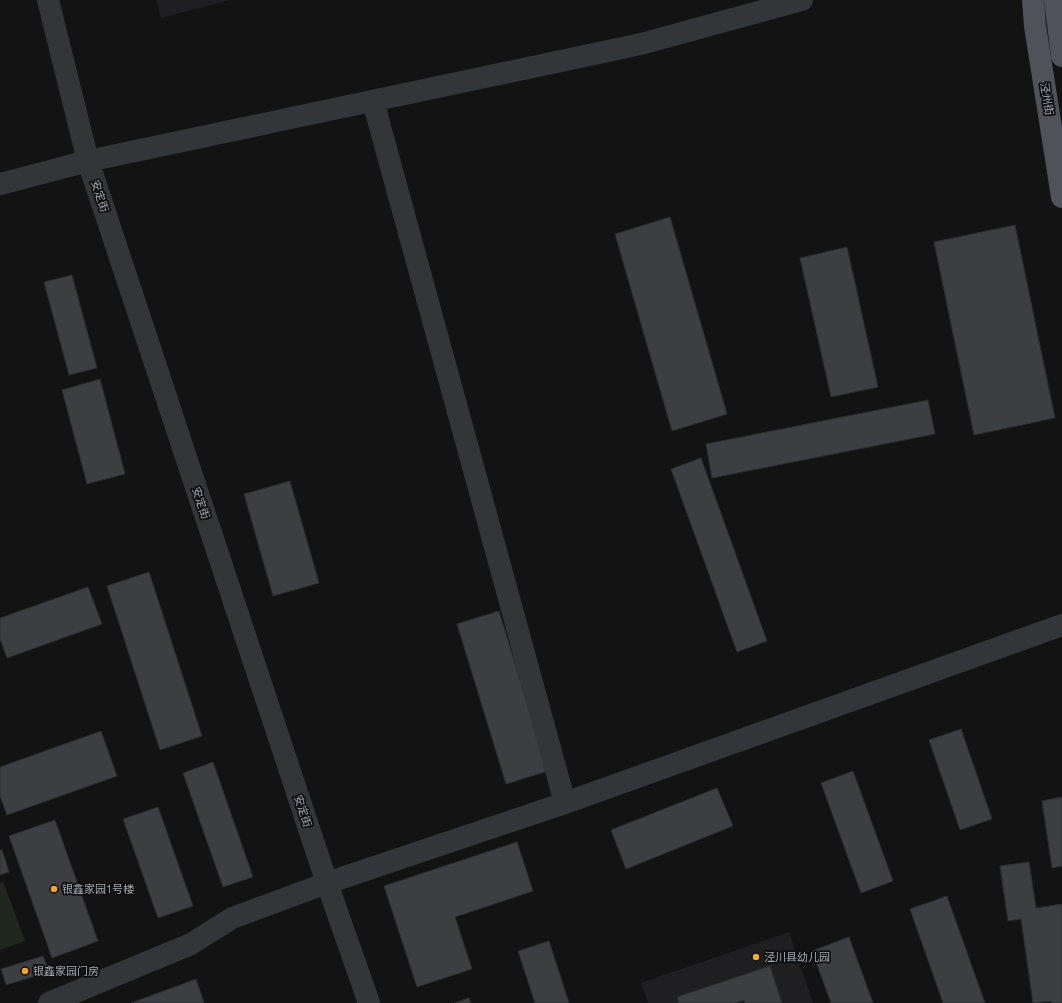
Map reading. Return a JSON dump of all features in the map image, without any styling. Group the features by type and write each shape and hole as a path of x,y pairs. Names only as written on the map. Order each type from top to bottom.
{"main road":[{"name":"泾州街","path":"1033,0 1035,26 1062,197"},
{"path":"1054,0 1059,22 1062,56"}],"street":[{"name":"安定街","path":"48,0 88,161 327,883 369,1003"},
{"path":"0,184 88,161 641,44 802,0"},
{"path":"1035,26 1059,22"},
{"path":"373,101 565,803"},
{"path":"49,1003 191,944 232,918 327,883 565,803 1062,624"}],"shaded area":[{"path":"156,0 230,0 161,18"},
{"path":"3,881 25,941 0,950 0,882"},
{"name":"泾川县幼儿园","path":"789,932 813,1003 648,1003 641,983"}],"building":[{"path":"670,217 727,414 672,431 615,234"},
{"path":"1015,225 1055,418 974,435 934,242"},
{"path":"847,247 878,387 831,397 800,258"},
{"path":"72,275 97,368 69,375 44,282"},
{"path":"100,379 125,474 87,484 62,390"},
{"path":"928,400 935,434 712,478 706,444"},
{"path":"701,458 767,641 737,652 671,469"},
{"path":"290,481 319,583 273,596 244,494"},
{"path":"149,572 202,736 160,750 107,586"},
{"path":"88,587 102,624 7,658 0,639 0,618"},
{"path":"499,611 548,771 506,784 457,624"},
{"path":"961,729 992,819 960,830 929,740"},
{"path":"101,731 117,776 7,815 0,796 0,767"},
{"path":"213,762 253,877 223,887 183,773"},
{"path":"853,771 893,881 861,893 821,783"},
{"path":"717,788 733,826 626,869 611,830"},
{"path":"1062,797 1062,866 1052,868 1042,801"},
{"path":"158,807 193,906 158,918 123,819"},
{"name":"银鑫家园1号楼","path":"55,820 98,941 52,958 9,836"},
{"path":"517,842 533,891 455,917 472,969 417,987 384,886"},
{"path":"0,850 2,850 9,872 0,875"},
{"path":"1029,862 1036,908 1062,904 1062,1003 1051,1003 1051,1001 1033,1003 1021,919 1008,921 1000,866"},
{"path":"947,896 985,1003 943,1003 910,909"},
{"path":"849,937 873,1003 831,1003 812,951"},
{"path":"549,941 569,1003 535,1003 518,951"},
{"name":"银鑫家园门房","path":"43,956 49,972 6,985 1,969"},
{"path":"770,966 782,1003 745,1003 744,1000 735,1003 679,1003 677,997"},
{"path":"196,979 204,1003 131,1003"},
{"path":"469,998 471,1003 454,1003"}],"place":[{"name":"银鑫家园1号楼","path":"54,889"},
{"name":"泾川县幼儿园","path":"756,957"},
{"name":"银鑫家园门房","path":"25,971"}]}
